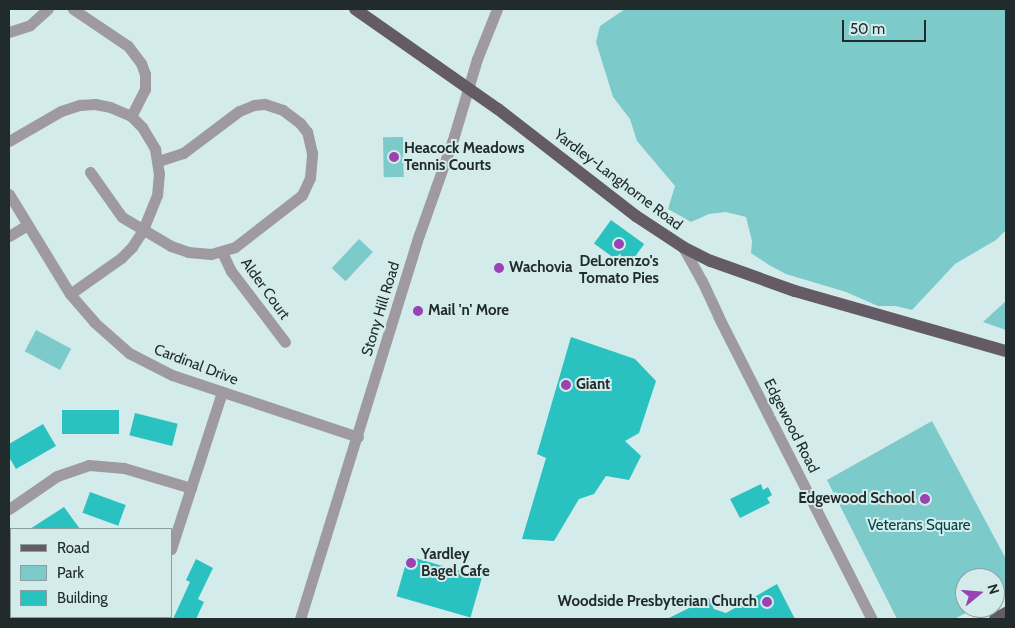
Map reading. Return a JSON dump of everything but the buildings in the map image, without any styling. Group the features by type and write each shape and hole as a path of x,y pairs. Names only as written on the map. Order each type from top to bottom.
{"main road":[{"name":"Yardley-Langhorne Road","path":"355,9 468,88 636,216 683,247 711,261 795,291 1006,351"},
{"path":"995,619 1006,613"}],"street":[{"path":"9,32 30,25 48,9"},
{"path":"74,9 136,54 145,74 145,89 131,116"},
{"name":"Stony Hill Road","path":"300,619 401,293 468,88 497,9"},
{"path":"9,141 41,121 72,106 95,104 110,107 131,116 148,134 159,161 157,195 143,230 132,247 121,258 70,294"},
{"path":"90,172 122,217 143,230 171,246 188,252 222,252 235,247 302,195 308,186 312,166 310,140 307,132 300,123 273,105 254,105 239,112 183,153 159,161"},
{"name":"Cardinal Drive","path":"9,194 70,294 94,322 129,353 172,375 358,436"},
{"path":"9,236 28,225"},
{"name":"Edgewood Road","path":"683,247 702,281 872,619"},
{"name":"Alder Court","path":"222,252 231,271 285,342"},
{"path":"172,546 222,392"},
{"path":"9,509 57,476 89,465 124,468 191,488"}],"green space":[{"path":"625,9 1006,9 1006,230 996,240 955,264 912,310 896,306 878,306 846,292 786,274 769,265 751,253 752,241 746,217 726,212 709,214 691,222 668,209 675,186 637,141 630,119 613,97 596,42 600,26"},
{"name":"Heacock Meadows Tennis Courts","path":"383,137 403,137 404,177 384,177"},
{"path":"359,239 373,252 346,281 332,268"},
{"path":"1006,301 1006,330 983,322 996,310"},
{"path":"36,330 71,349 60,370 25,351"},
{"name":"Veterans Square","path":"932,421 1006,559 1006,593 1005,568 955,568 956,618 897,619 827,480"}],"place":[{"name":"Heacock Meadows Tennis Courts","path":"394,157"},
{"name":"DeLorenzo's Tomato Pies","path":"619,244"},
{"name":"Wachovia","path":"499,268"},
{"name":"Mail 'n' More","path":"418,311"},
{"name":"Giant","path":"566,385"},
{"name":"Edgewood School","path":"925,499"},
{"name":"Yardley Bagel Cafe","path":"411,563"},
{"name":"Woodside Presbyterian Church","path":"767,602"}]}
